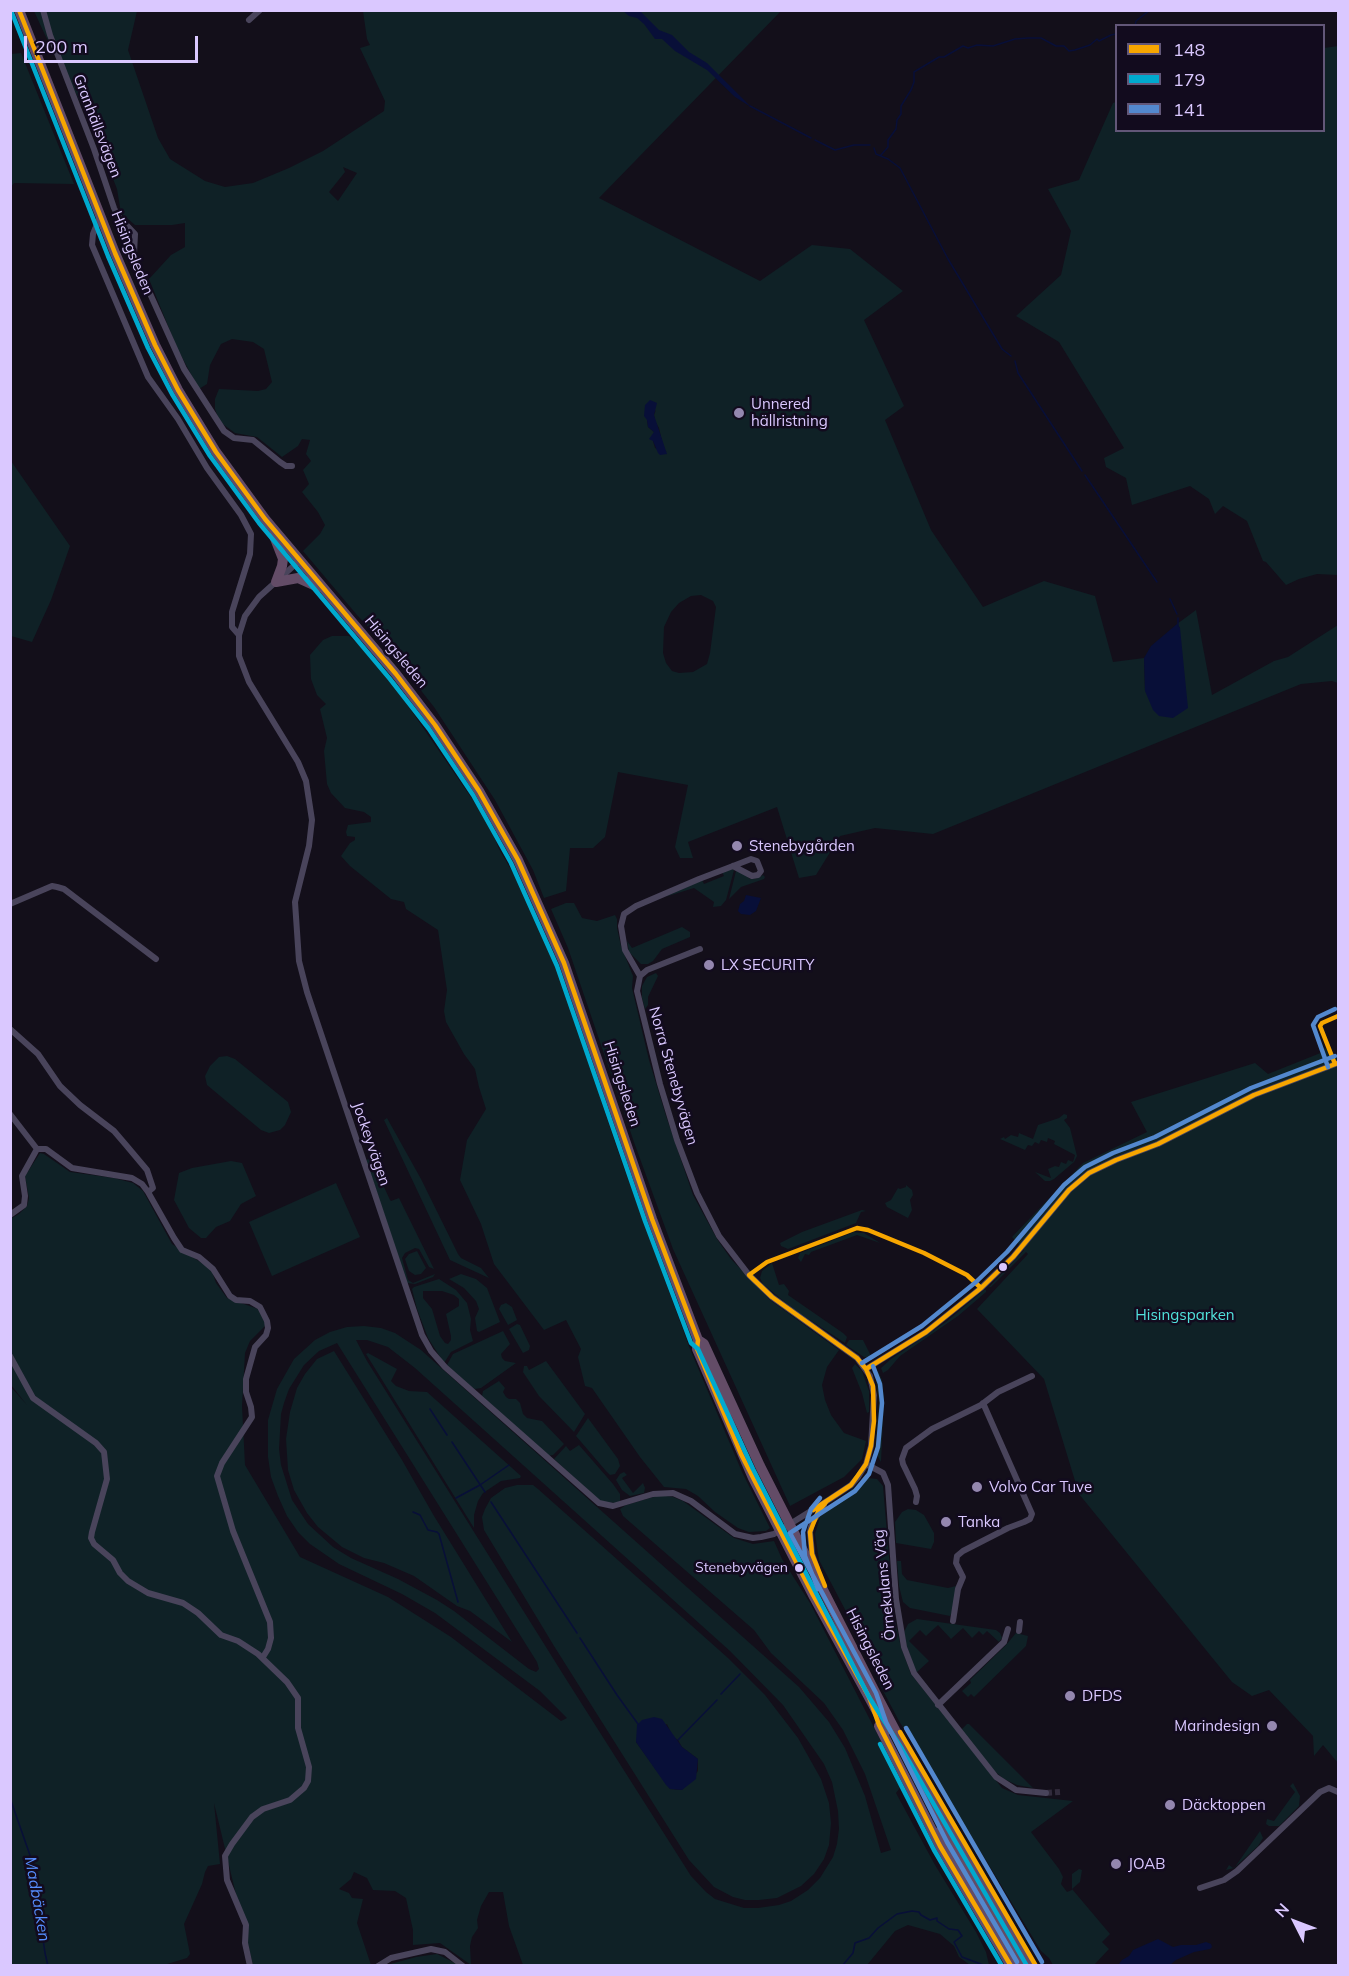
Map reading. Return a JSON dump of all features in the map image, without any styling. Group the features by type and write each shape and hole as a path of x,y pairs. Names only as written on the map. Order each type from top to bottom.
{"highway":[{"name":"Hisingsleden","path":"19,10 138,307 178,390 216,452 272,527 396,674 441,732 479,791 529,882 564,963 651,1218 698,1340 704,1344 760,1466 813,1595 872,1695 1020,1965"},
{"path":"272,527 283,559 276,582"},
{"path":"276,582 297,578 322,588"},
{"name":"Hisingsleden","path":"784,1527 829,1600 872,1695"},
{"path":"872,1695 879,1725 940,1846 1011,1965"},
{"path":"872,1695 908,1745 1036,1965"},
{"name":"Hisingsleden","path":"972,1878 1029,1965"}],"street":[{"name":"Granhällsvägen","path":"43,10 50,35 114,208 123,222 133,230 134,254 138,267 184,369 224,431 234,438 253,440 286,466 292,466"},
{"path":"249,20 260,10"},
{"path":"100,216 93,234 92,245 148,377 190,438 207,468 241,515 251,534 250,554 232,612 232,627 239,635"},
{"name":"Jockeyvägen","path":"299,561 250,608 239,635 239,656 249,682 298,762 306,781 312,820 309,846 295,902 298,961 414,1314 428,1346 442,1365 599,1503 613,1506 653,1494 673,1494 691,1501 727,1528 744,1536 771,1535 784,1527"},
{"name":"Norra Stenebyvägen","path":"733,866 636,906 624,914 621,926 626,950 640,976 637,991 660,1084 677,1140 697,1193 719,1236 761,1287 857,1358 866,1369 873,1386 875,1403 871,1446 866,1464 851,1485 784,1527"},
{"path":"10,904 57,886 156,958"},
{"path":"640,976 647,970 700,949"},
{"path":"10,1029 38,1054 65,1091 114,1131 126,1145 147,1170 153,1188 148,1192"},
{"path":"866,1369 926,1332 981,1288 1017,1253 1069,1190 1089,1173 1158,1144 1254,1095 1338,1063"},
{"path":"10,1114 37,1149"},
{"path":"37,1149 46,1149 72,1168 132,1178 142,1184 178,1246 213,1269 230,1296 236,1300 250,1301 260,1307 267,1321 266,1335 255,1347 246,1379 246,1392 252,1417 222,1463 217,1476 233,1531 270,1622 271,1638 263,1658"},
{"path":"10,1215 24,1205 26,1196 22,1176 37,1149"},
{"path":"10,1356 33,1398 96,1443 104,1452 107,1479 92,1532 91,1538 94,1544 113,1560 120,1573 128,1581 148,1593 183,1603 198,1613 221,1635 238,1641 263,1658 293,1689 298,1698 298,1728 310,1774 304,1788 290,1800 263,1809 252,1817 225,1856 227,1880 246,1925 245,1943 250,1965"},
{"path":"916,1502 915,1489 902,1459 906,1448 932,1429 1032,1376"},
{"path":"953,1621 958,1589 963,1577 956,1563 957,1556 1008,1528 1030,1519 1032,1514 983,1403"},
{"name":"Örnekulans Väg","path":"866,1464 882,1473 888,1485 896,1599 904,1647 914,1673 1003,1784 1016,1790 1046,1793"},
{"path":"826,1502 812,1523 810,1543 829,1600"},
{"path":"1019,1631 1020,1622"},
{"path":"938,1705 1004,1642 1008,1629"},
{"path":"1200,1888 1224,1880 1237,1871 1320,1792 1329,1788 1338,1792"},
{"path":"378,1965 391,1958 431,1950 445,1952 463,1965"}],"green space":[{"path":"34,11 137,11 128,50 158,138 170,159 205,181 225,187 253,183 289,168 323,151 384,111 385,101 360,48 370,45 363,11 781,11 599,198 760,281 812,245 850,249 903,291 864,320 904,406 885,420 931,530 983,607 1044,581 1095,596 1113,662 1144,658 1145,691 1180,628 1177,624 1196,610 1212,695 1274,661 1288,657 1338,625 1338,683 1332,681 1301,684 933,834 875,828 840,836 816,875 799,878 777,807 688,842 693,858 680,858 675,847 688,785 618,772 605,837 593,848 570,848 566,891 544,898 533,870 495,800 434,707 385,645 303,551 320,534 325,525 302,492 309,484 303,470 311,461 306,454 310,440 302,439 298,446 282,457 257,437 235,433 220,422 215,409 215,399 219,389 258,391 266,389 272,382 264,349 253,342 232,339 221,344 210,365 207,384 199,389 177,348 149,279 171,255 185,247 185,223 135,225 121,213 117,189 91,122","holes":["343,167 357,173 338,201 329,192 345,172","656,410 655,421 664,450 667,452 655,448 654,432 648,427 647,420","701,595 713,601 716,607 710,653 707,664 693,672 679,673 672,671 666,663 663,653 664,627 671,612 679,603 691,596"]},
{"path":"1338,46 1338,575 1317,574 1286,585 1263,561 1247,521 1223,506 1215,514 1209,499 1190,486 1132,505 1126,478 1106,467 1104,458 1124,448 1059,342 1016,316 1061,275 1071,231 1048,189 1079,180 1113,103 1115,102 1115,132 1325,132 1325,48"},
{"path":"21,53 74,184 14,183 11,187 11,54"},
{"path":"11,461 70,546 51,600 32,642 11,636"},
{"path":"332,636 349,636 370,655 395,687 488,822 499,849 530,902 575,1016 578,1018 589,1050 601,1101 690,1349 742,1472 770,1528 766,1531 749,1532 738,1528 686,1489 664,1487 592,1388 585,1386 578,1357 581,1349 566,1320 544,1330 494,1264 481,1224 460,1180 467,1140 486,1109 475,1069 446,1022 444,1011 447,990 438,930 406,909 404,902 391,899 341,856 355,840 355,837 347,836 348,825 371,822 371,817 364,812 345,808 331,793 327,784 324,751 327,738 320,709 326,704 317,695 311,679 310,655 323,640"},
{"path":"734,870 726,900 721,906 713,907 714,902 694,888 665,897 702,880 704,884 724,876 722,872"},
{"path":"736,871 750,879 763,875 765,877 741,887 729,899"},
{"path":"566,903 574,903 582,918 597,921 615,915 617,919 621,946 633,976 632,988 649,1060 666,1116 693,1195 717,1239 731,1259 770,1300 839,1350 827,1367 822,1385 825,1400 831,1415 844,1433 866,1441 862,1459 844,1477 790,1506 673,1249 568,948 551,909"},
{"path":"682,927 690,932 690,937 662,949 648,964 641,964 629,952 627,941 632,948"},
{"path":"656,973 658,976 645,1009 642,986 647,977"},
{"name":"Hisingsparken","path":"1323,1048 1327,1049 1329,1056 1338,1057 1338,1763 1323,1745 1314,1756 1313,1736 1269,1690 1252,1696 1232,1682 1079,1494 1044,1379 977,1309 1028,1254 1026,1252 989,1287 1024,1250 1012,1237 1083,1163 1147,1132 1131,1102 1255,1063 1268,1074 1323,1052"},
{"path":"227,1056 235,1059 288,1102 291,1112 280,1130 269,1133 261,1130 207,1085 205,1076 210,1066 219,1057"},
{"path":"1064,1114 1067,1115 1064,1120 1070,1128 1077,1156 1074,1162 1054,1179 1045,1181 1035,1172 1051,1178 1048,1169 1059,1167 1061,1162 1066,1164 1068,1160 1073,1162 1075,1155 1054,1144 1055,1141 1048,1138 1047,1142 1041,1140 1039,1144 1035,1142 1032,1146 1028,1145 1025,1150 1000,1139 1011,1135 1018,1137 1019,1133 1033,1139 1038,1125"},
{"path":"387,1118 421,1179 458,1254 461,1258 481,1268 489,1278 450,1260 384,1120"},
{"path":"40,1153 70,1172 133,1183 143,1191 172,1244 211,1269 216,1283 227,1298 258,1309 266,1325 250,1341 245,1353 242,1406 245,1465 300,1557 388,1597 451,1637 561,1721 567,1718 540,1691 435,1613 402,1594 339,1564 310,1544 287,1516 278,1496 271,1477 268,1457 268,1420 277,1389 294,1359 315,1340 347,1327 381,1328 395,1333 421,1350 799,1687 829,1722 845,1748 865,1796 881,1853 891,1850 865,1774 843,1730 824,1703 771,1653 754,1630 623,1516 620,1509 660,1495 673,1497 683,1501 734,1538 753,1544 774,1541 782,1559 810,1603 903,1784 896,1793 935,1865 976,1932 986,1952 989,1965 970,1965 959,1957 954,1946 940,1934 908,1925 895,1931 867,1965 523,1965 509,1926 503,1892 489,1892 481,1906 477,1920 478,1928 472,1937 471,1965 440,1943 413,1945 413,1930 406,1898 395,1891 373,1890 367,1878 354,1872 351,1879 339,1889 349,1893 352,1898 363,1899 357,1923 371,1965 253,1965 214,1803 220,1864 208,1866 184,1924 190,1954 187,1958 164,1965 11,1965 10,1386 27,1405 11,1385 10,1219 27,1206 29,1198 25,1176","holes":["356,1340 367,1340 388,1347 415,1368 730,1651 783,1705 824,1764 832,1782 838,1811 839,1829 833,1857 820,1878 808,1890 791,1901 779,1905 744,1908 715,1899 691,1876 367,1361","337,1343 537,1662 539,1669 536,1672 437,1600 333,1547 308,1524 292,1500 281,1465 279,1449 284,1403 289,1389 304,1365 319,1351"]},
{"path":"372,1158 390,1200 399,1198 434,1269 429,1267 419,1249 415,1248 405,1253 402,1258 408,1280 413,1283 435,1274 433,1277 415,1284 407,1283 366,1160"},
{"path":"231,1161 242,1163 256,1196 241,1204 230,1221 216,1227 206,1238 201,1238 189,1228 174,1200 179,1173 192,1168"},
{"path":"336,1183 360,1237 272,1276 249,1222"},
{"path":"906,1185 912,1190 913,1195 910,1200 912,1210 908,1218 887,1207 885,1203 891,1200 898,1188 906,1187"},
{"path":"862,1210 866,1211 861,1212 856,1223 788,1249 781,1246 780,1243 802,1232"},
{"path":"854,1232 864,1233 880,1243 857,1235 811,1252 809,1255 805,1254 801,1262 798,1258 800,1253"},
{"path":"417,1251 426,1268 421,1274 415,1275 409,1271 405,1259 409,1254"},
{"path":"772,1263 779,1285 784,1284 789,1291 788,1295 843,1333 847,1337 845,1343 793,1309 763,1284 760,1278 762,1271"},
{"path":"461,1274 476,1279 487,1288 500,1322 477,1331 475,1318 479,1309 476,1301 464,1288 449,1279"},
{"path":"439,1279 456,1290 467,1303 473,1341 451,1352 444,1363 428,1338 417,1309 412,1289","holes":["423,1291 442,1291 459,1299 459,1306 446,1314 451,1336 448,1344 440,1336 432,1309 423,1298"]},
{"path":"984,1290 986,1292 958,1316 900,1356 883,1373 881,1368 891,1359 946,1322"},
{"path":"506,1303 512,1307 517,1320 508,1325 499,1309"},
{"path":"517,1324 520,1325 530,1346 529,1350 523,1353 509,1329"},
{"path":"503,1331 510,1344 501,1354 502,1358 505,1361 516,1363 481,1388 475,1389 470,1386 447,1365 453,1354"},
{"path":"849,1340 863,1340 872,1358 864,1357 846,1345"},
{"path":"334,1351 512,1642 470,1611 457,1606 414,1576 384,1563 364,1558 342,1547 318,1527 307,1513 294,1490 288,1470 286,1439 290,1412 297,1388 305,1374 317,1359"},
{"path":"366,1354 397,1369 391,1381 396,1386 409,1391 427,1392 521,1476 501,1481 483,1493 474,1515 474,1528"},
{"path":"546,1361 585,1414 574,1432 539,1396 523,1372 524,1366 527,1366 529,1370"},
{"path":"855,1364 862,1371 869,1391 869,1412 867,1413 852,1368"},
{"path":"878,1371 882,1380 884,1399 881,1462 875,1452 879,1402 876,1380"},
{"path":"499,1381 505,1388 503,1392 506,1397 516,1399 520,1403 523,1414 527,1418 542,1421 564,1444 553,1455 548,1456 482,1396 483,1391"},
{"path":"588,1418 618,1459 620,1466 615,1474 610,1475 576,1436"},
{"path":"579,1445 613,1484 620,1494 620,1501 601,1502 554,1459 566,1446 570,1451"},
{"path":"624,1472 627,1475 622,1478 633,1493 643,1483 644,1493 630,1496 622,1490 616,1480"},
{"path":"868,1478 877,1479 883,1486 894,1616 901,1647 911,1674 1002,1788 1018,1795 1073,1801 1031,1832 1059,1869 1063,1877 1061,1884 1067,1892 1072,1889 1110,1934 1102,1942 1109,1949 1094,1965 1053,1965 1041,1951 899,1721 880,1685 869,1655 819,1560 815,1534 820,1517"},
{"path":"533,1485 538,1489 728,1658 765,1695 798,1738 821,1779 829,1803 831,1823 829,1845 824,1859 814,1874 801,1886 777,1898 745,1900 733,1897 714,1887 689,1860 484,1530 482,1517 485,1509 491,1498 505,1488","holes":["667,1724 673,1737 698,1759 698,1771 682,1790 670,1789 636,1742"]},
{"path":"908,1509 916,1510 924,1515 934,1533 931,1549 896,1543 895,1522 902,1512"},
{"path":"897,1561 901,1561 902,1574 907,1580 948,1588 956,1586 954,1609 950,1616 910,1608 903,1602"},
{"path":"917,1619 996,1630 1002,1638 999,1642 987,1631 983,1635 979,1631 972,1638 963,1628 951,1639 938,1625 926,1636 920,1630 909,1641 929,1661 916,1673 904,1632 908,1624"},
{"path":"1016,1633 1028,1636 1026,1646 974,1697 971,1694 968,1697 962,1691 971,1683 970,1680"},
{"path":"967,1724 1033,1788 1017,1785 1004,1779 992,1769 961,1730"},
{"path":"1293,1783 1300,1796 1299,1806 1279,1826 1269,1826 1266,1824 1267,1819 1274,1821 1295,1792 1290,1786"},
{"path":"1260,1831 1263,1838 1258,1846 1234,1868 1226,1870 1229,1865 1235,1867"},
{"path":"1079,1869 1082,1870 1080,1882 1072,1889 1072,1874"},
{"path":"437,1954 459,1965 387,1965 416,1957"}],"shaded area":[{"path":"623,11 640,11 659,30 672,35 689,52 707,63 751,107 735,97 707,70 675,51 662,39 655,39 644,24"},
{"path":"650,400 657,403 654,415 667,454 660,455 653,441 649,439 654,432 648,427 644,416 645,405"},
{"path":"1177,624 1180,628 1188,708 1173,718 1159,716 1153,710 1145,691 1144,658 1151,646"},
{"path":"746,895 761,898 756,911 750,915 741,914 738,911"},
{"path":"654,1717 662,1719 682,1747 698,1759 696,1779 682,1790 670,1789 666,1785 636,1742 637,1725 642,1720"},
{"path":"1158,1939 1173,1947 1206,1942 1212,1947 1194,1952 1170,1965 1118,1965 1133,1950"}],"waterway":[{"path":"1135,24 1150,10"},
{"path":"881,155 888,147 888,140 896,129 901,106 914,82 914,72 939,57 944,57 963,46 968,48 977,45 993,46 1015,39 1028,38 1041,38 1056,46 1064,46 1069,51 1115,34"},
{"path":"750,106 811,138"},
{"path":"815,140 835,150 854,145 870,145"},
{"path":"874,148 876,154 900,168 948,259 1002,349 1011,356"},
{"path":"1015,361 1018,373 1082,471"},
{"path":"1085,475 1157,582"},
{"path":"1170,599 1177,614"},
{"path":"1178,618 1178,626"},
{"path":"430,1409 447,1435"},
{"path":"452,1442 485,1492"},
{"path":"456,1498 509,1465"},
{"path":"491,1502 577,1633"},
{"path":"413,1512 420,1515 428,1530 439,1534 458,1602"},
{"path":"580,1638 638,1724"},
{"path":"721,1694 740,1674"},
{"path":"678,1740 717,1700"},
{"name":"Madbäcken","path":"10,1798 32,1861 48,1966"},
{"path":"842,1966 853,1953 855,1943 869,1938 897,1914 912,1911 919,1912 930,1920 937,1918 937,1921 949,1929 958,1930 962,1936 954,1942 962,1957 986,1966"}],"tunnel":[{"path":"1046,1793 1060,1792"}],"transit line":[{"name":"148","path":"19,10 115,253 155,345 178,390 216,452 265,519 396,674 435,725 479,791 518,860 564,963 652,1219 698,1340 697,1349 741,1454 813,1595 869,1697 879,1725 940,1846 1011,1966"},
{"name":"179","path":"12,13 108,256 148,348 172,394 210,456 259,523 429,729 473,795 511,863 557,966 645,1221 691,1343 698,1349 753,1469 869,1697 902,1749 1027,1966"},
{"name":"141","path":"1328,1067 1313,1025 1318,1017 1335,1009"},
{"name":"148","path":"1335,1064 1320,1026 1338,1016"},
{"name":"141","path":"862,1363 922,1326 976,1282 1007,1252 1064,1185 1085,1167 1113,1153 1155,1137 1251,1088 1335,1056"},
{"name":"148","path":"866,1369 926,1332 981,1288 1013,1257 1069,1190 1089,1173 1158,1144 1254,1095 1338,1063"},
{"name":"148","path":"749,1275 767,1262 857,1228 868,1230 924,1253 967,1275 981,1288"},
{"name":"148","path":"749,1275 772,1297 857,1358 866,1369 873,1386 874,1421 866,1464 851,1485 813,1510"},
{"name":"141","path":"873,1366 880,1384 882,1403 878,1447 869,1474 855,1491 790,1533 876,1693 886,1722 947,1842 1017,1962"},
{"name":"141","path":"818,1589 805,1556 803,1532 811,1509 820,1498"},
{"name":"148","path":"825,1586 812,1554 810,1532 818,1512 826,1502"},
{"name":"141","path":"906,1728 1042,1962"},
{"name":"148","path":"900,1732 1036,1966"},
{"name":"179","path":"880,1744 934,1850 1002,1966"}],"place":[{"name":"Unnered hällristning","path":"739,413"},
{"name":"Stenebygården","path":"737,846"},
{"name":"LX SECURITY","path":"709,965"},
{"name":"Volvo Car Tuve","path":"977,1487"},
{"name":"Tanka","path":"946,1522"},
{"name":"Stenebyvägen","path":"799,1568"},
{"name":"DFDS","path":"1070,1696"},
{"name":"Marindesign","path":"1272,1726"},
{"name":"Däcktoppen","path":"1170,1805"},
{"name":"JOAB","path":"1116,1864"}]}
